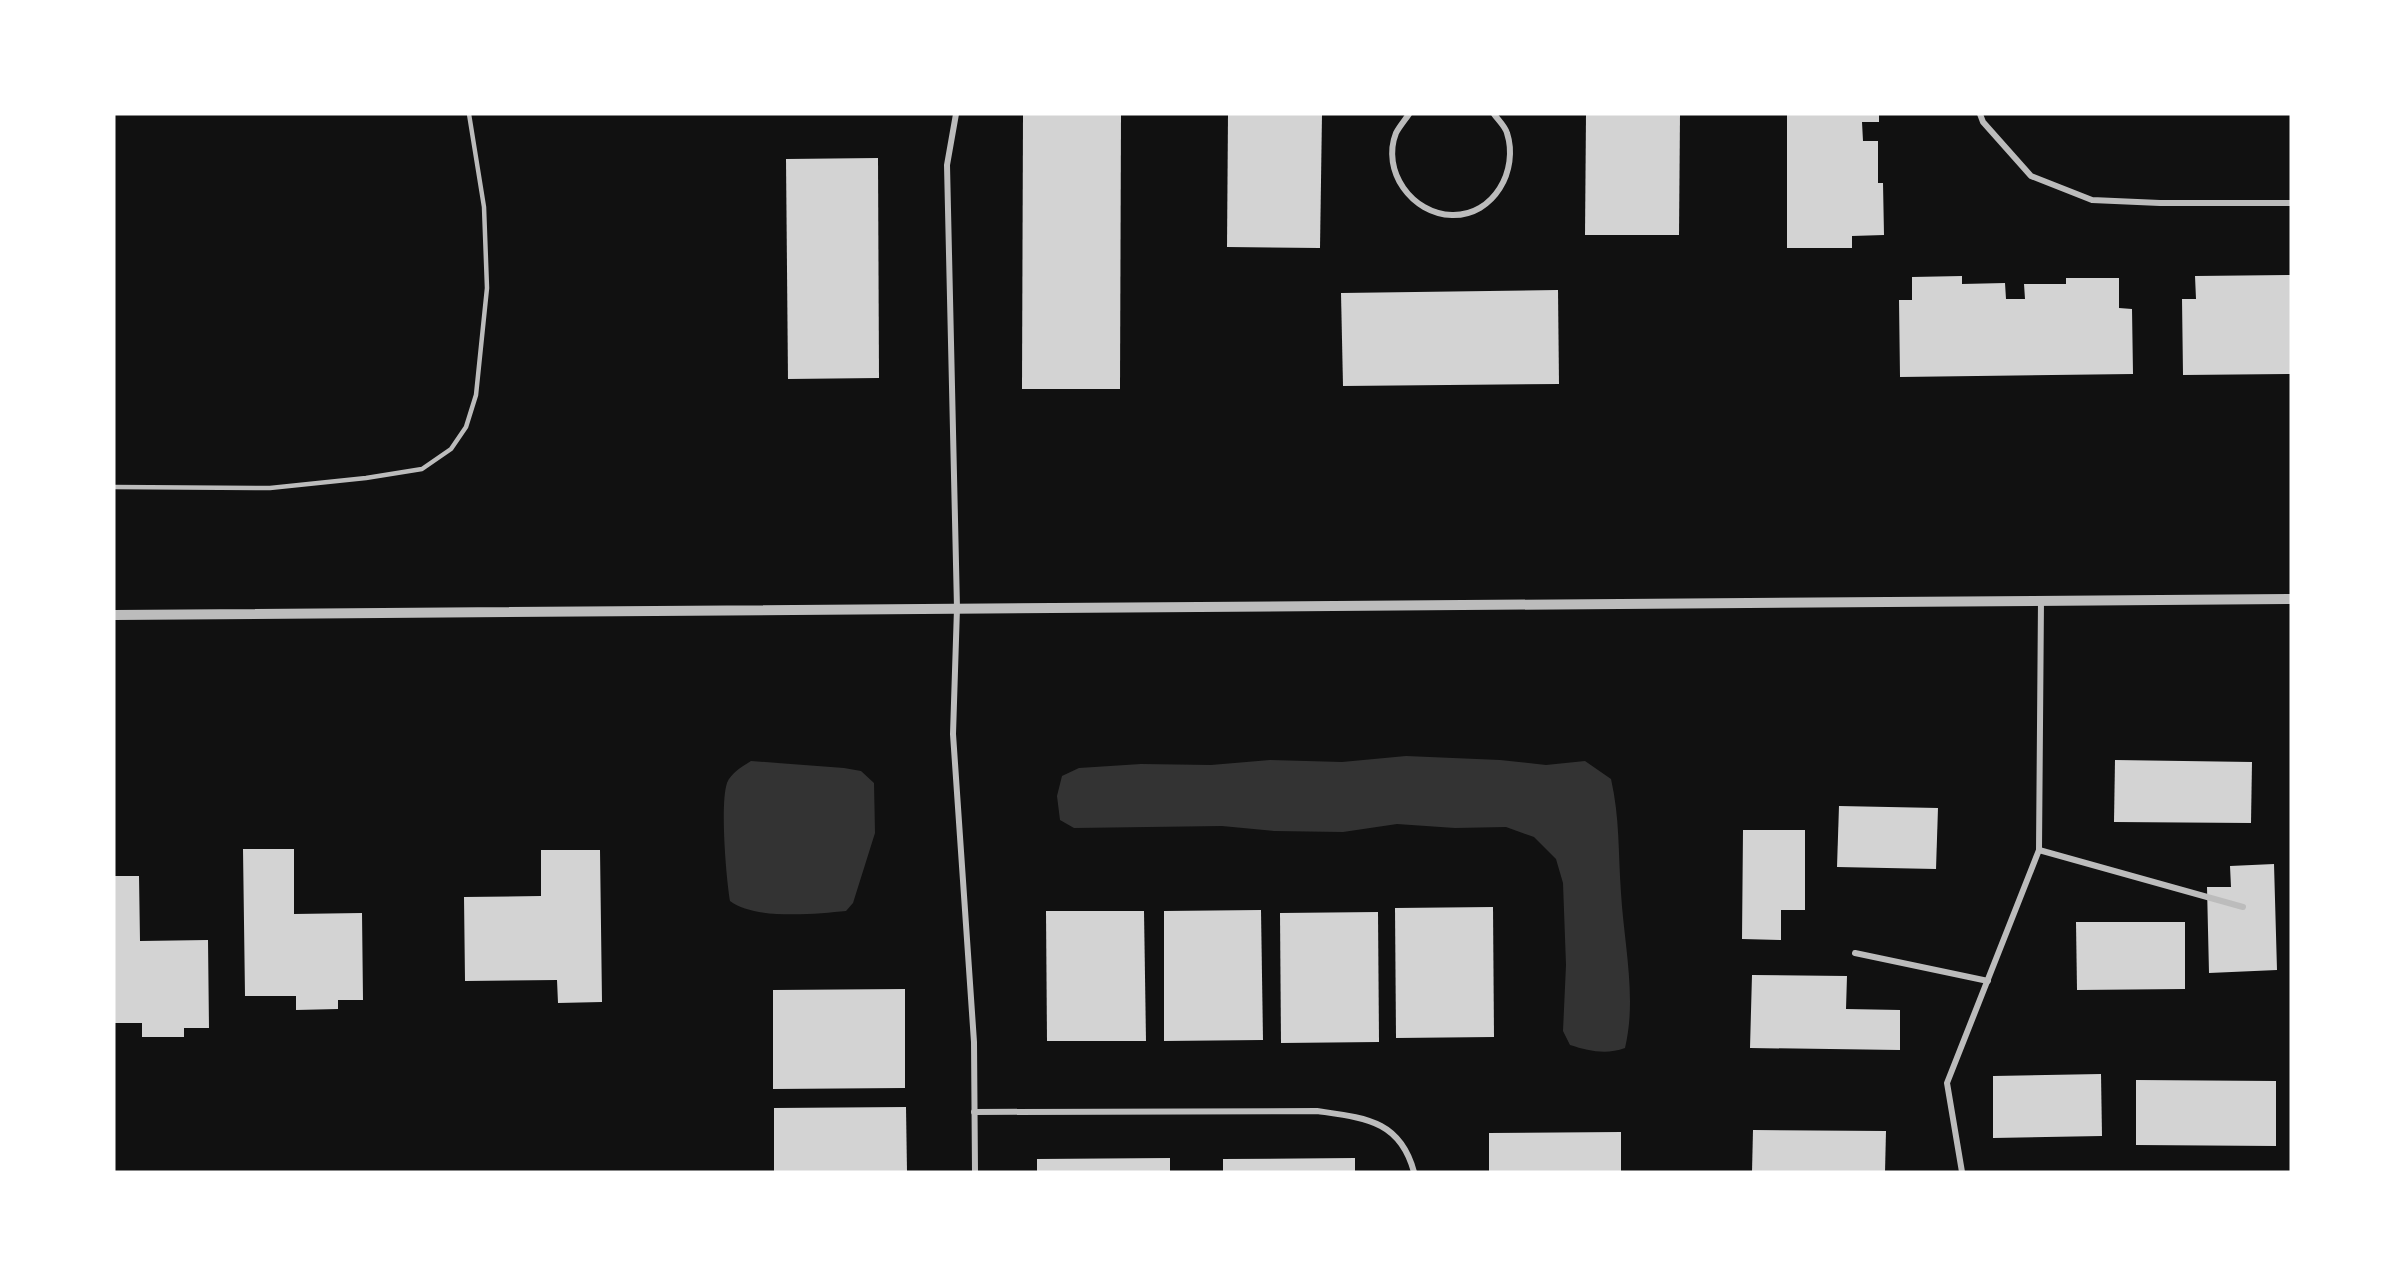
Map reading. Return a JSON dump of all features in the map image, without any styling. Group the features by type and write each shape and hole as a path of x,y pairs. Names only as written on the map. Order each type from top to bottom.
{"street":[{"path":"956,114 947,165 957,608 953,734 974,1042 975,1172"},
{"path":"1409,114 1396,133 1392,156 1397,179 1410,198 1430,211 1453,215 1475,210 1495,197 1507,177 1511,154 1509,142 1506,131 1494,114"},
{"path":"1980,114 1983,122 2031,176 2092,200 2160,203 2291,203"},
{"path":"114,615 2291,599"},
{"path":"1962,1172 1947,1083 2039,850 2041,600"},
{"path":"2039,850 2243,907"},
{"path":"1855,953 1988,981"},
{"path":"974,1112 1317,1112 1362,1118 1391,1131 1409,1152 1414,1172"}],"lane":[{"path":"114,487 270,488 366,478 422,468 451,449 466,427 476,395 487,288 484,207 470,114"}],"shaded area":[{"path":"1406,756 1500,760 1546,765 1585,761 1611,779 1617,822 1630,990 1625,1048 1604,1052 1577,1047 1570,1045 1563,1031 1566,965 1563,883 1556,859 1534,837 1506,827 1455,828 1397,824 1343,832 1274,831 1222,826 1074,828 1060,820 1057,796 1062,776 1079,768 1141,764 1211,765 1270,760 1342,762"},
{"path":"751,761 861,771 874,783 875,833 853,903 846,911 802,914 770,913 754,911 730,901 724,841 725,793 731,776"}],"building":[{"path":"1023,114 1121,114 1120,389 1022,389"},
{"path":"1228,114 1322,114 1320,248 1227,247"},
{"path":"1586,114 1680,114 1679,235 1585,235"},
{"path":"1787,114 1879,114 1879,122 1862,122 1863,141 1878,141 1878,183 1883,183 1884,235 1852,236 1852,248 1787,248"},
{"path":"878,158 879,378 788,379 786,159"},
{"path":"2290,275 2291,374 2183,375 2182,299 2196,299 2195,276"},
{"path":"1962,276 1962,284 2005,283 2006,299 2025,299 2024,284 2066,284 2066,278 2119,278 2119,308 2132,309 2133,374 1900,377 1899,300 1912,300 1912,277"},
{"path":"1558,290 1559,384 1343,386 1341,293"},
{"path":"2115,760 2252,762 2251,823 2114,822"},
{"path":"1839,806 1938,808 1936,869 1837,867"},
{"path":"1743,830 1805,830 1805,910 1781,910 1781,940 1742,939"},
{"path":"243,849 294,849 294,914 362,913 363,1000 338,1000 338,1009 296,1010 296,996 245,996"},
{"path":"541,850 600,850 602,1002 558,1003 557,980 465,981 464,897 541,896"},
{"path":"2274,864 2277,970 2209,973 2207,887 2231,887 2230,866"},
{"path":"114,876 139,876 140,941 208,940 209,1028 184,1028 184,1037 142,1037 142,1023 114,1023"},
{"path":"1493,907 1494,1037 1396,1038 1395,908"},
{"path":"1261,910 1263,1040 1164,1041 1164,911"},
{"path":"1046,911 1144,911 1146,1041 1047,1041"},
{"path":"1378,912 1379,1042 1281,1043 1280,913"},
{"path":"2076,922 2185,922 2185,989 2077,990"},
{"path":"1752,975 1847,976 1846,1009 1900,1010 1900,1050 1750,1048"},
{"path":"905,989 905,1088 773,1089 773,990"},
{"path":"2101,1074 2102,1136 1993,1138 1993,1076"},
{"path":"2136,1080 2276,1081 2276,1146 2136,1145"},
{"path":"906,1107 907,1172 774,1172 774,1108"},
{"path":"1753,1130 1886,1131 1885,1172 1752,1172"},
{"path":"1621,1132 1621,1172 1489,1172 1489,1133"},
{"path":"1170,1158 1170,1172 1037,1172 1037,1159"},
{"path":"1355,1158 1355,1172 1223,1172 1223,1159"}]}
